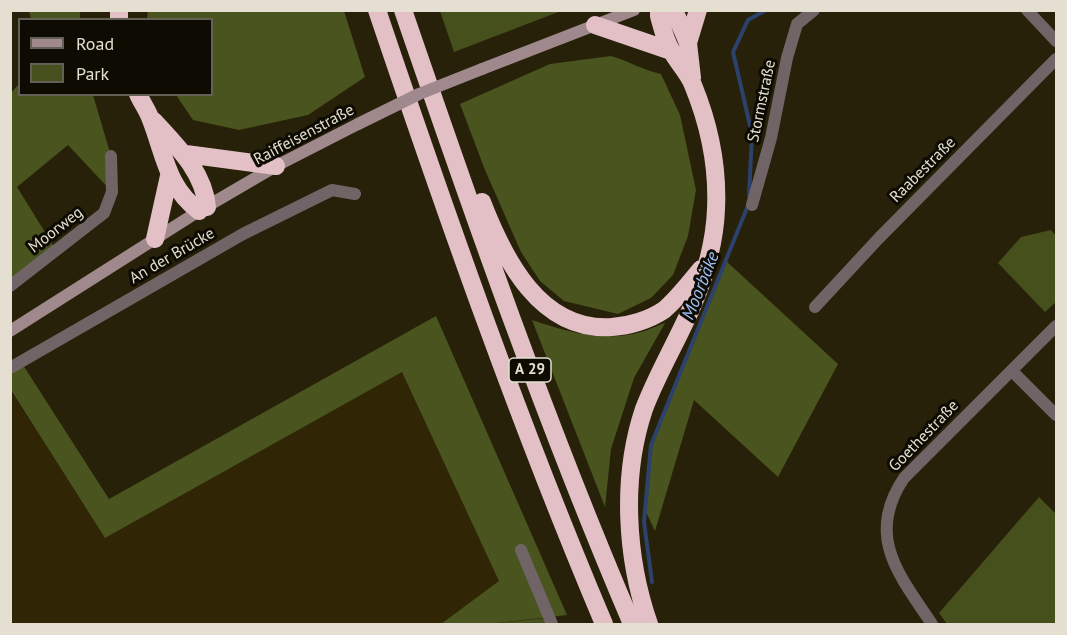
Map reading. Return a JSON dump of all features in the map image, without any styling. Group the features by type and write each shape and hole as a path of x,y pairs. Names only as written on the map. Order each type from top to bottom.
{"highway":[{"name":"A 29","path":"364,10 388,76 413,119"},
{"name":"A 29","path":"377,10 413,119 524,427 604,624"},
{"name":"A 29","path":"404,10 438,112 548,418 632,624"},
{"name":"A 29","path":"438,112 458,135 490,222 518,277 534,295 566,320 584,326 603,328 642,321 662,311 706,263 716,210 714,153 692,82 671,51 658,10"},
{"path":"674,10 688,43 692,82"},
{"path":"688,43 698,10"},
{"path":"595,26 671,51"},
{"path":"139,96 151,118 169,176 189,203 203,209 204,192 186,154 151,118"},
{"path":"186,154 276,166"},
{"path":"155,239 169,176"},
{"path":"649,624 635,567 629,524 629,492 635,447 645,409 695,300 706,263"}],"main road":[{"name":"Raiffeisenstraße","path":"10,331 203,209 276,166 419,94 634,10"}],"street":[{"name":"Stormstraße","path":"753,205 797,24 814,10"},
{"path":"1027,10 1056,40"},
{"name":"Raabestraße","path":"815,307 879,238 1056,59"},
{"name":"Moorweg","path":"10,286 104,213 112,192 111,156"},
{"name":"An der Brücke","path":"10,368 243,234 332,190 355,194"},
{"name":"Goethestraße","path":"932,624 896,568 888,549 885,530 894,492 904,478 1056,326"},
{"path":"1012,371 1056,415"},
{"path":"521,550 552,624"}],"shaded area":[{"path":"402,372 500,581 441,624 11,624 10,390 105,538"}],"green space":[{"path":"148,10 344,11 365,77 308,115 239,130 193,120 177,96 213,96 213,18 147,18"},
{"path":"440,10 561,11 454,52"},
{"path":"29,11 80,11 80,18 31,18"},
{"path":"611,56 661,74 680,115 696,190 688,236 673,275 651,298 618,314 564,301 540,281 521,252 485,170 460,104 550,64"},
{"path":"18,85 18,96 93,96 111,156 112,192 68,145 17,187 56,250 11,287 11,93"},
{"path":"1051,230 1056,236 1056,302 1045,312 998,263 1021,237"},
{"path":"725,260 838,364 778,477 694,400 655,531 645,510 651,445"},
{"path":"436,316 567,615 488,624 441,624 499,581 402,372 105,538 11,390 11,372 23,365 109,499"},
{"path":"532,320 594,336 620,336 637,333 665,323 634,378 611,449 605,507"},
{"path":"1039,497 1056,514 1056,624 947,624 939,613"},
{"path":"545,618 547,624 488,624"}],"waterway":[{"name":"Moorbäke","path":"749,196 752,134 733,52 748,20 766,10"},
{"name":"Moorbäke","path":"652,582 644,522 651,445 749,203"}]}
